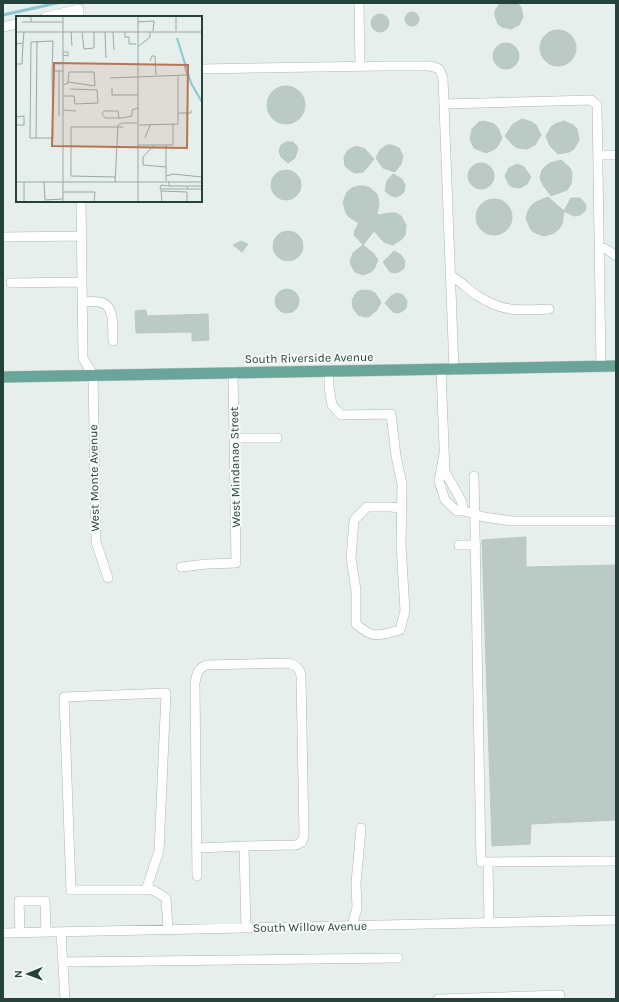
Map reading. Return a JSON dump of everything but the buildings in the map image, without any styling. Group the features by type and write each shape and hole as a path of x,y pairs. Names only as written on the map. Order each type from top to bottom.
{"main road":[{"name":"South Riverside Avenue","path":"3,377 616,366"}],"street":[{"path":"359,3 360,67"},
{"path":"49,16 78,9 79,16"},
{"path":"3,27 16,24"},
{"path":"202,69 431,66 439,69 443,78 454,370"},
{"path":"444,104 591,100 597,105 601,366"},
{"path":"598,155 616,155"},
{"path":"81,202 83,358 93,375"},
{"path":"3,237 81,236"},
{"path":"599,246 616,256"},
{"path":"451,276 492,304 513,311 549,309"},
{"path":"11,283 82,282"},
{"path":"82,302 100,302 109,307 113,341"},
{"path":"441,370 445,472 461,500 464,511"},
{"path":"329,371 329,387 332,405 341,415 391,414 396,456 402,484 402,508 401,545 405,611 400,630 379,636 365,632 356,624 356,590 351,558 354,520 367,507 390,506 402,508"},
{"name":"West Mindanao Street","path":"181,566 236,563 234,372"},
{"name":"West Monte Avenue","path":"93,375 96,542 108,578"},
{"path":"234,438 277,438"},
{"path":"444,453 439,482 445,500 457,511 464,511 499,520 512,521 616,521"},
{"path":"474,476 476,515 481,862 616,861"},
{"path":"458,545 476,545"},
{"path":"197,876 198,848 195,683 197,673 200,668 206,665 289,663 300,669 301,676 304,835 302,842 296,845 198,848"},
{"path":"146,890 159,851 166,693 64,697 71,890 146,890 153,890 166,898 168,930"},
{"path":"352,926 357,908 356,883 361,828"},
{"path":"244,846 246,928"},
{"path":"488,862 489,923"},
{"path":"20,933 19,901 45,900 46,932"},
{"name":"South Willow Avenue","path":"3,933 616,920"},
{"path":"61,932 65,999"},
{"path":"63,962 398,958"},
{"path":"438,999 560,995 560,999"}],"waterway":[{"path":"3,15 57,3"}]}
